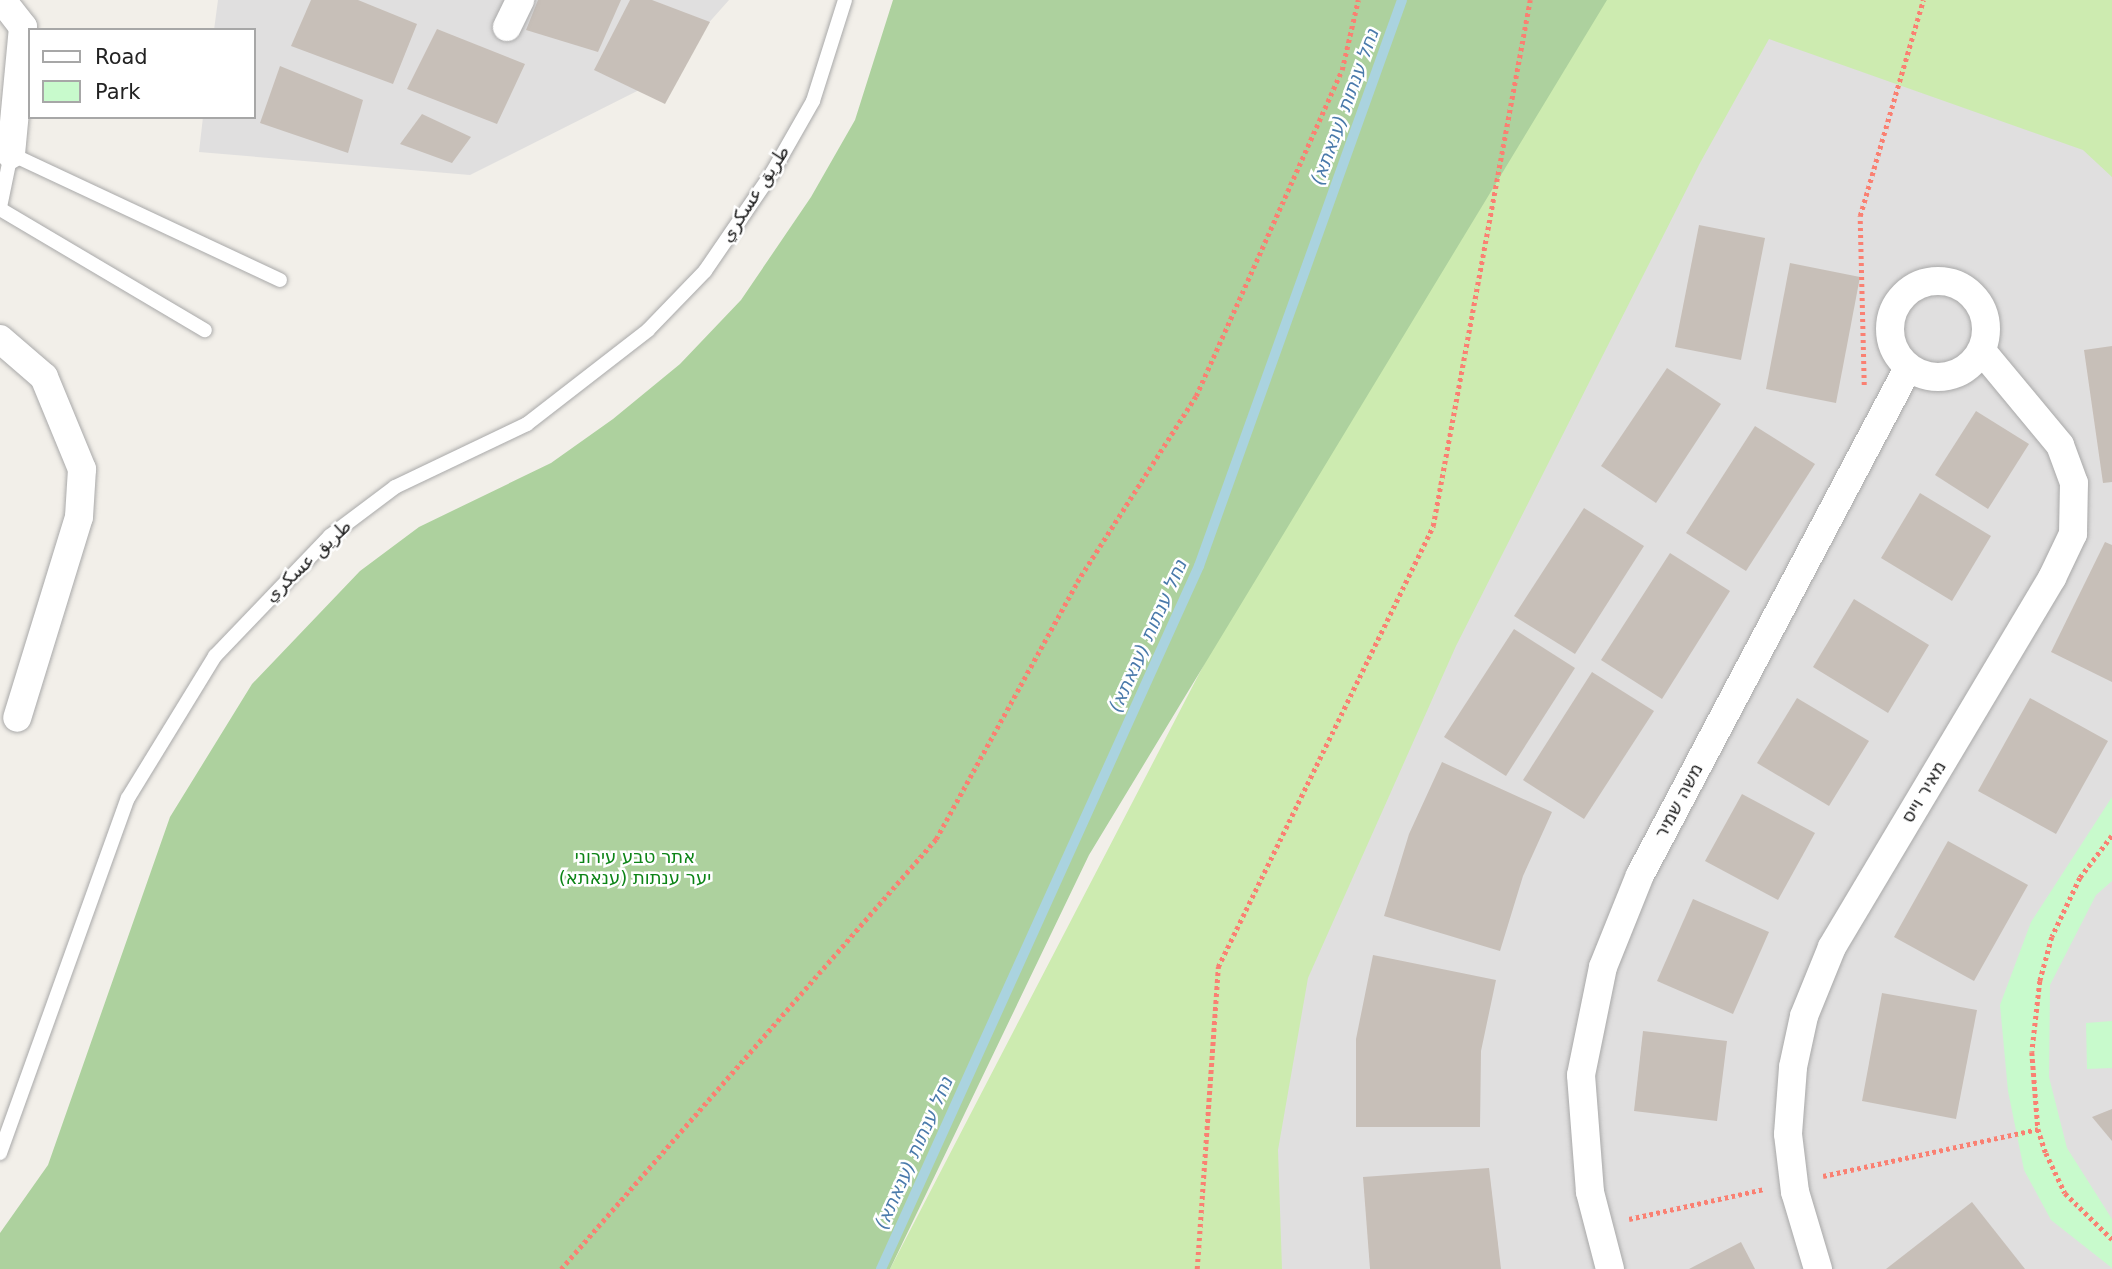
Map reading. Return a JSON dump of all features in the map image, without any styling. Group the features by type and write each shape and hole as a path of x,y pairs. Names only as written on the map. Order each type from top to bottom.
{"street":[{"path":"2,0 23,27 10,154"},
{"path":"507,27 520,0"},
{"path":"1923,282 1956,283 1978,302 1986,317 1982,351 1969,367 1954,375 1937,378 1908,368 1890,339 1889,322 1905,292 1923,282"},
{"path":"0,339 44,377 82,469 79,517 17,718"},
{"name":"מאיר וייס","path":"1818,1269 1795,1192 1788,1134 1793,1067 1804,1016 1832,947 2052,578 2073,534 2074,483 2060,445 1982,351"},
{"name":"משה שמיר","path":"1610,1269 1590,1192 1581,1075 1602,967 1640,875 1908,368"}],"lane":[{"name":"طريق عسكري","path":"0,1153 128,798 215,656 330,536 395,487 527,424 586,383 658,320 705,271 772,173 813,101 845,0"},
{"path":"205,330 0,208 10,154 280,280"}],"path":[{"path":"561,1269 936,839 1077,582 1196,396 1342,71 1358,0"},
{"path":"1197,1269 1218,967 1433,526 1530,0"},
{"path":"1864,394 1860,216 1923,0"},
{"path":"2112,836 2080,878 2052,937 2040,981 2032,1052 2038,1129 2046,1153 2065,1193 2112,1239"}],"shaded area":[{"path":"218,0 729,0 657,81 470,175 199,152 203,119 256,119 256,28 214,28"},
{"path":"1703,1 2112,25 2112,1269 1222,1269 1277,936"}],"green space":[{"name":"אתר טבע עירוני יער ענתות (ענאתא)","path":"893,0 1607,0 1089,855 890,1269 0,1269 0,1233 48,1165 170,817 252,684 360,571 419,527 551,463 613,419 680,364 741,300 811,197 855,120"},
{"path":"1549,0 2112,0 2112,177 2083,150 1769,39 1700,163 1456,646 1308,978 1278,1150 1282,1269 890,1269"},
{"path":"2112,797 2112,881 2096,895 2050,985 2049,1077 2067,1148 2112,1219 2112,1268 2051,1220 2024,1170 2008,1091 2000,1005 2031,922"},
{"path":"2112,1021 2112,1068 2087,1069 2086,1023"}],"building":[{"path":"311,0 358,0 417,24 393,84 291,46"},
{"path":"538,0 621,0 598,52 526,30"},
{"path":"630,0 652,0 710,22 665,104 594,70"},
{"path":"437,29 525,64 497,124 407,89"},
{"path":"280,66 363,100 348,153 260,123"},
{"path":"422,114 471,137 452,163 400,144"},
{"path":"1699,225 1765,238 1741,360 1675,347"},
{"path":"1790,263 1860,277 1836,403 1766,389"},
{"path":"2112,346 2112,482 2103,483 2084,350"},
{"path":"1667,368 1721,404 1656,503 1601,466"},
{"path":"1976,411 2029,444 1988,509 1935,475"},
{"path":"1755,426 1815,464 1746,571 1686,533"},
{"path":"1920,493 1991,536 1952,601 1881,558"},
{"path":"1584,508 1644,546 1575,654 1514,616"},
{"path":"2105,542 2112,545 2112,682 2051,652"},
{"path":"1670,553 1730,591 1662,699 1601,660"},
{"path":"1854,599 1929,645 1888,713 1813,667"},
{"path":"1514,629 1575,668 1506,776 1444,737"},
{"path":"1592,672 1654,711 1584,819 1523,780"},
{"path":"1797,698 1869,741 1829,806 1757,763"},
{"path":"2030,698 2108,741 2056,834 1978,791"},
{"path":"1442,762 1552,812 1523,876 1500,951 1384,916 1409,834"},
{"path":"1742,794 1815,833 1778,900 1705,861"},
{"path":"1948,841 2028,885 1974,981 1894,937"},
{"path":"1693,899 1769,932 1733,1014 1657,981"},
{"path":"1373,955 1496,980 1481,1051 1480,1127 1356,1127 1356,1039"},
{"path":"1882,993 1977,1010 1956,1119 1862,1101"},
{"path":"1643,1031 1727,1041 1717,1121 1634,1111"},
{"path":"2112,1109 2112,1141 2092,1117"},
{"path":"1489,1168 1501,1269 1370,1269 1363,1177"},
{"path":"1972,1202 2025,1269 1886,1269"},
{"path":"1741,1242 1755,1269 1689,1269"}],"waterway":[{"name":"נחל ענתות (ענאתא)","path":"881,1269 1199,566 1402,0"}]}
